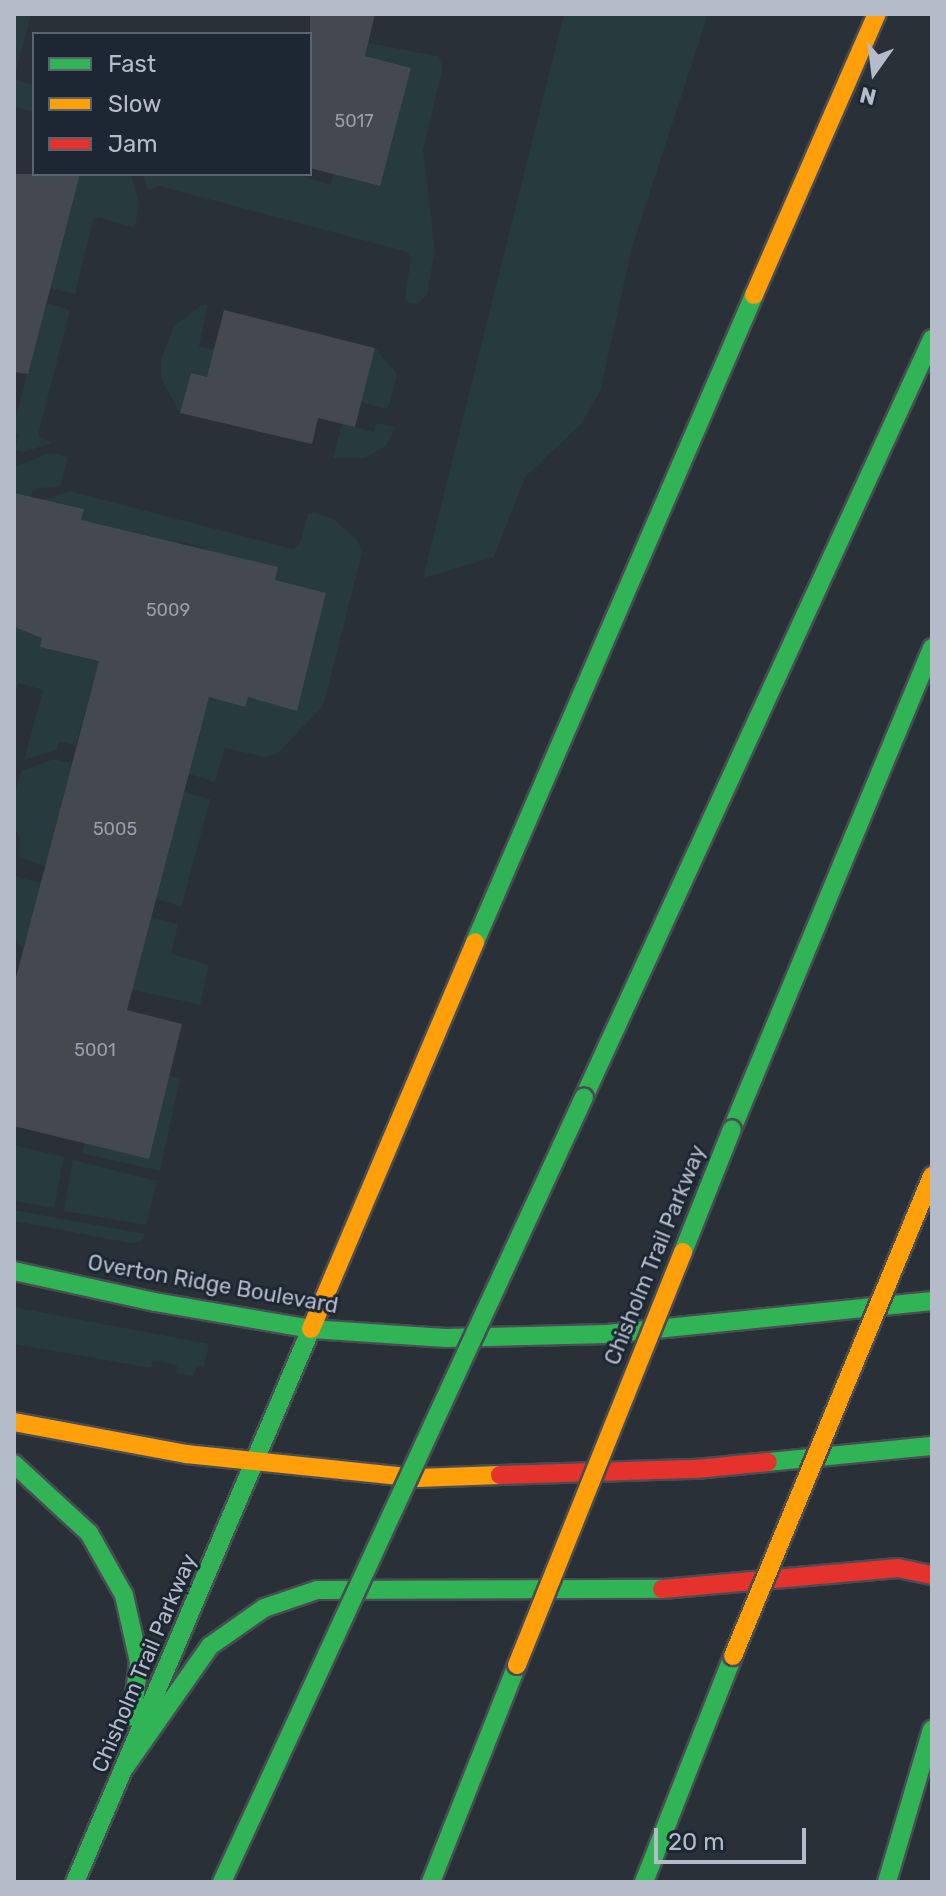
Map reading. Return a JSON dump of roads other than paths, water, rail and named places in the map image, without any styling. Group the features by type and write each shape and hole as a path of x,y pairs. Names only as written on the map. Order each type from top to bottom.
{"main road":[{"name":"Chisholm Trail Parkway","path":"75,1882 256,1464 617,608 877,14"},
{"path":"222,1882 929,346"},
{"name":"Chisholm Trail Parkway","path":"431,1882 732,1129 932,648"},
{"path":"644,1882 733,1656 932,1176"},
{"name":"Overton Ridge Boulevard","path":"14,1271 155,1302 311,1329 446,1338 607,1334 932,1301"},
{"path":"14,1422 256,1464 417,1478 696,1469 932,1446"},
{"path":"14,1464 89,1533 124,1595 139,1662 125,1767"},
{"path":"125,1767 210,1646 264,1608 317,1590 390,1587 592,1592 663,1589 898,1568 932,1575"},
{"path":"887,1882 932,1729"}]}
